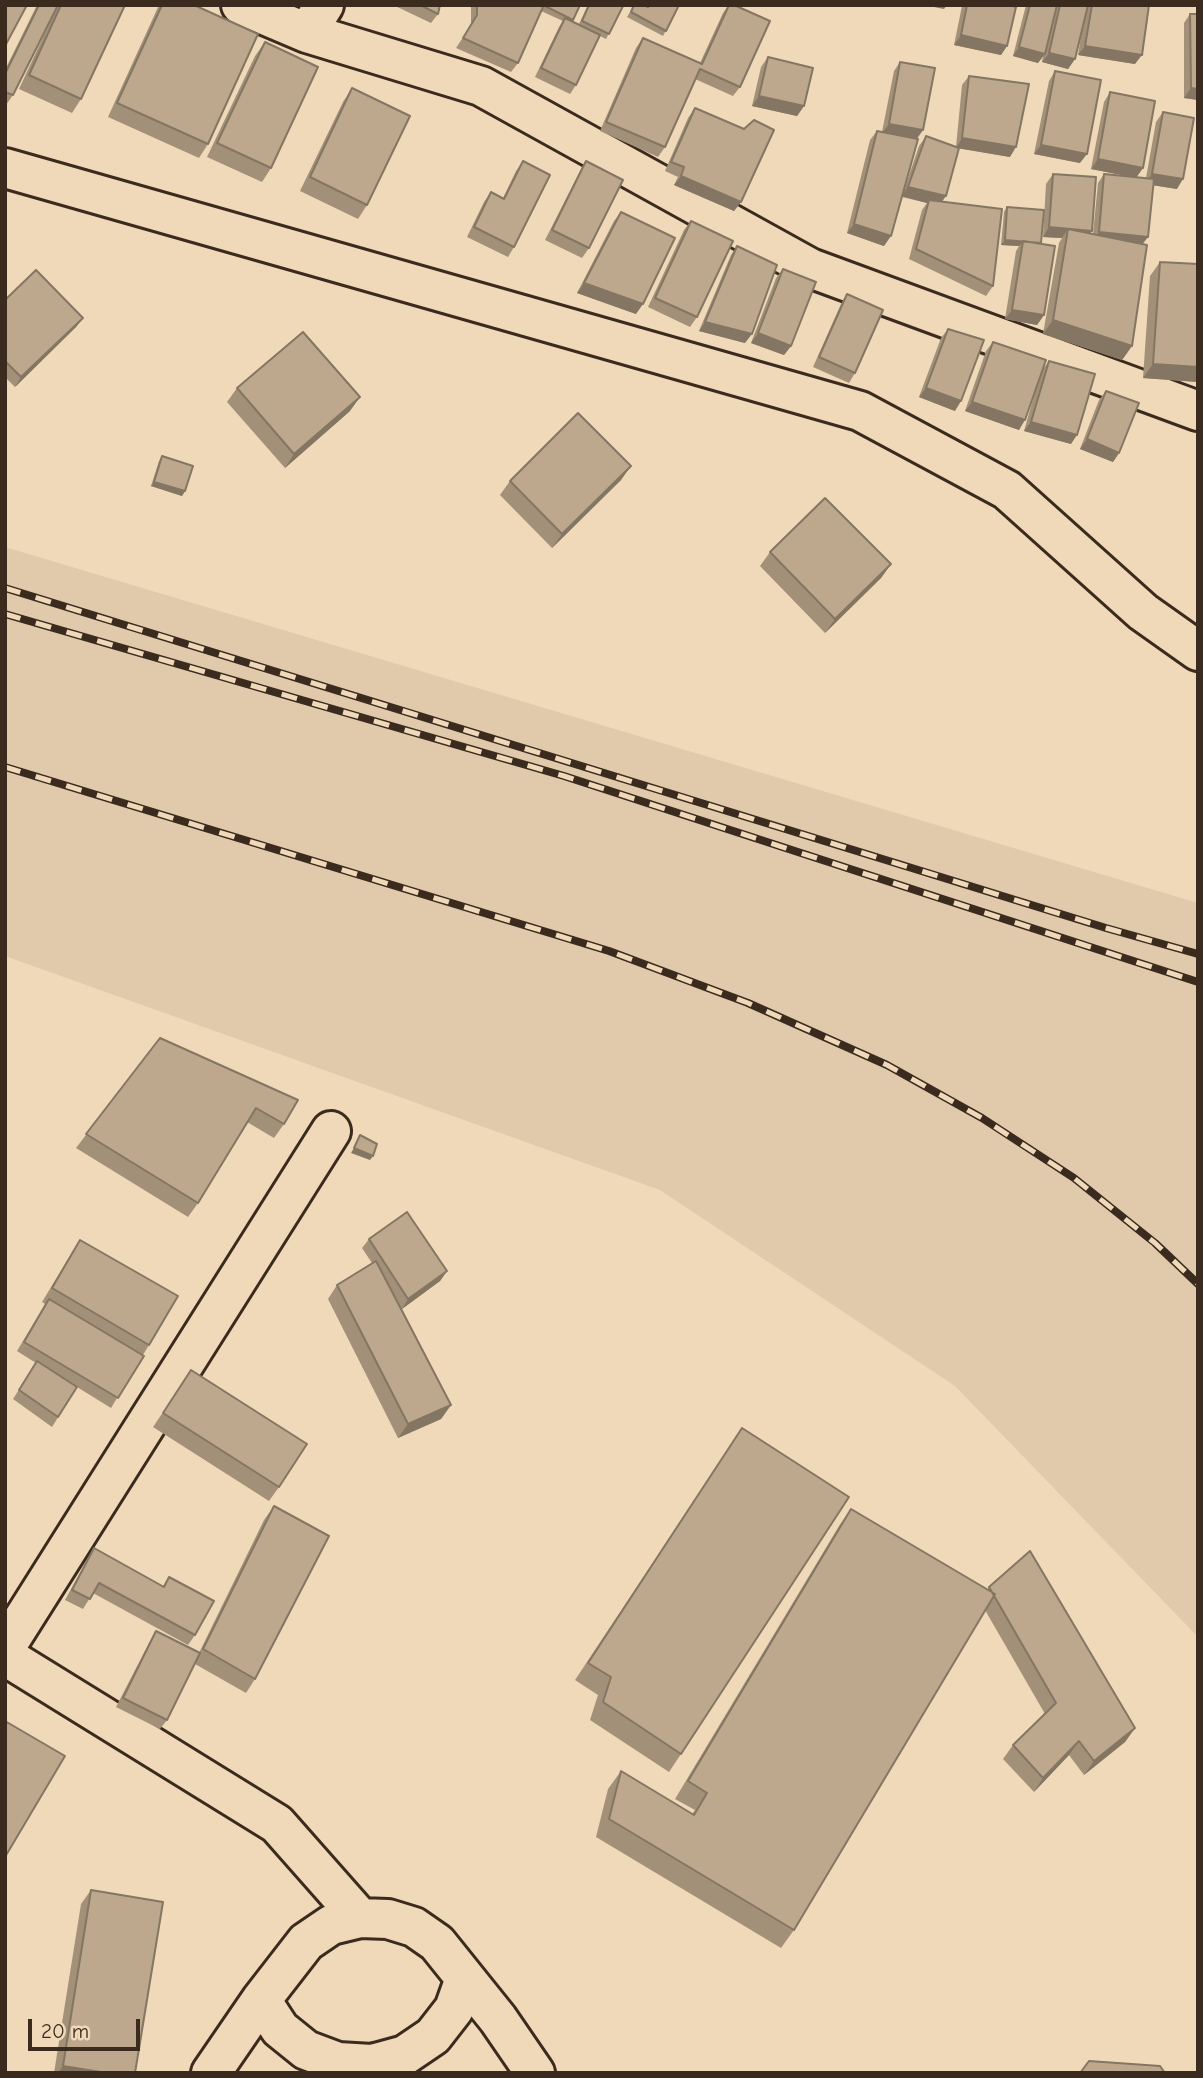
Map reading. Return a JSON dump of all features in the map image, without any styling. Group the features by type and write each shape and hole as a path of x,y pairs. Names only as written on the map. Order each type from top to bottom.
{"street":[{"path":"241,5 316,19 481,86 810,268 1198,411"},
{"path":"5,168 860,411 1007,490 1143,612 1198,651"},
{"path":"5,1648 331,1131"},
{"path":"5,1656 277,1824 360,1918"},
{"path":"211,2073 261,2000 306,1942 331,1925 360,1918 388,1919 415,1927 437,1943 498,2019 535,2073"},
{"path":"261,2000 280,2029 306,2050 338,2062 372,2064 405,2055 433,2036 454,2009 466,1978"}],"shaded area":[{"path":"5,547 1198,903 1198,1637 955,1386 660,1190 5,956"}],"building":[{"path":"5,5 27,5 5,46"},
{"path":"39,5 58,5 13,95 5,92 5,74"},
{"path":"61,5 125,5 81,99 29,75"},
{"path":"162,5 194,5 258,34 208,144 117,103"},
{"path":"420,5 440,5 438,14"},
{"path":"477,5 543,7 518,63 463,38 477,15"},
{"path":"543,5 580,5 573,20"},
{"path":"589,5 623,6 609,34 582,21"},
{"path":"634,5 679,5 666,31 631,12"},
{"path":"729,5 770,21 740,87 700,69 665,147 606,122 643,38 702,64"},
{"path":"967,5 1016,7 1007,46 961,35"},
{"path":"1030,5 1057,5 1045,54 1019,47"},
{"path":"1060,5 1088,5 1075,59 1049,53"},
{"path":"1092,5 1149,5 1142,55 1085,46"},
{"path":"1190,14 1198,14 1198,89 1191,88"},
{"path":"565,18 600,35 576,85 541,68"},
{"path":"265,42 318,67 271,168 217,143"},
{"path":"768,57 813,68 804,106 759,96"},
{"path":"900,62 935,68 923,130 889,124"},
{"path":"1055,71 1101,80 1087,154 1041,145"},
{"path":"969,76 1029,84 1016,147 962,138"},
{"path":"352,88 410,116 367,205 310,177"},
{"path":"1110,92 1155,101 1143,168 1098,159"},
{"path":"695,108 744,129 754,120 774,130 741,202 681,176 684,167 671,162"},
{"path":"1163,112 1194,118 1183,179 1152,174"},
{"path":"877,131 918,139 891,236 854,224"},
{"path":"926,136 959,148 946,196 908,187"},
{"path":"523,161 550,175 514,247 474,227 491,192 504,199"},
{"path":"586,161 623,180 589,248 552,230"},
{"path":"1053,174 1096,177 1092,231 1049,227"},
{"path":"1104,174 1154,179 1148,237 1099,232"},
{"path":"929,200 1002,209 993,286 916,249"},
{"path":"1007,207 1044,210 1041,243 1005,240"},
{"path":"621,212 675,238 643,304 584,283"},
{"path":"691,221 733,241 697,317 655,298"},
{"path":"1068,229 1147,245 1132,346 1053,320"},
{"path":"1023,241 1055,246 1044,315 1012,310"},
{"path":"737,246 777,265 752,334 705,322"},
{"path":"1160,262 1198,264 1198,367 1153,364"},
{"path":"783,269 816,282 791,346 758,333"},
{"path":"36,270 83,318 21,377 5,361 5,300"},
{"path":"847,294 883,310 855,373 819,357"},
{"path":"948,329 984,340 961,401 926,388"},
{"path":"303,332 360,397 294,454 237,388"},
{"path":"993,342 1046,360 1025,420 972,402"},
{"path":"1049,361 1095,374 1077,435 1031,422"},
{"path":"1106,391 1139,403 1119,453 1087,439"},
{"path":"578,413 631,466 562,534 510,481"},
{"path":"162,456 193,466 185,491 154,482"},
{"path":"825,498 891,564 835,619 770,552"},
{"path":"160,1038 298,1100 284,1124 256,1108 198,1203 86,1134"},
{"path":"360,1135 377,1144 373,1156 354,1148"},
{"path":"407,1212 447,1271 408,1299 369,1239"},
{"path":"80,1240 178,1296 149,1345 52,1288"},
{"path":"376,1261 451,1405 408,1424 337,1285"},
{"path":"49,1299 144,1356 118,1398 24,1342"},
{"path":"37,1361 77,1387 58,1417 19,1390"},
{"path":"191,1370 307,1444 279,1487 163,1413"},
{"path":"742,1428 849,1497 681,1754 603,1702 611,1677 588,1663"},
{"path":"274,1506 329,1536 255,1679 203,1649"},
{"path":"851,1509 995,1594 794,1930 609,1819 621,1771 694,1815 707,1793 688,1781"},
{"path":"94,1548 164,1587 169,1577 214,1601 195,1635 99,1583 90,1599 72,1590"},
{"path":"1030,1551 1135,1728 1094,1761 1079,1741 1043,1778 1013,1745 1056,1703 989,1587"},
{"path":"156,1631 200,1653 167,1720 123,1698"},
{"path":"5,1721 65,1756 5,1857"},
{"path":"91,1890 163,1902 135,2073 107,2073 63,2066"},
{"path":"1089,2061 1160,2066 1165,2073 1080,2073"}],"railway":[{"path":"5,588 1106,928 1198,954"},
{"path":"5,614 564,776 1198,982"},
{"path":"5,767 609,951 748,1003 887,1065 982,1118 1074,1178 1155,1243 1198,1284"}]}
